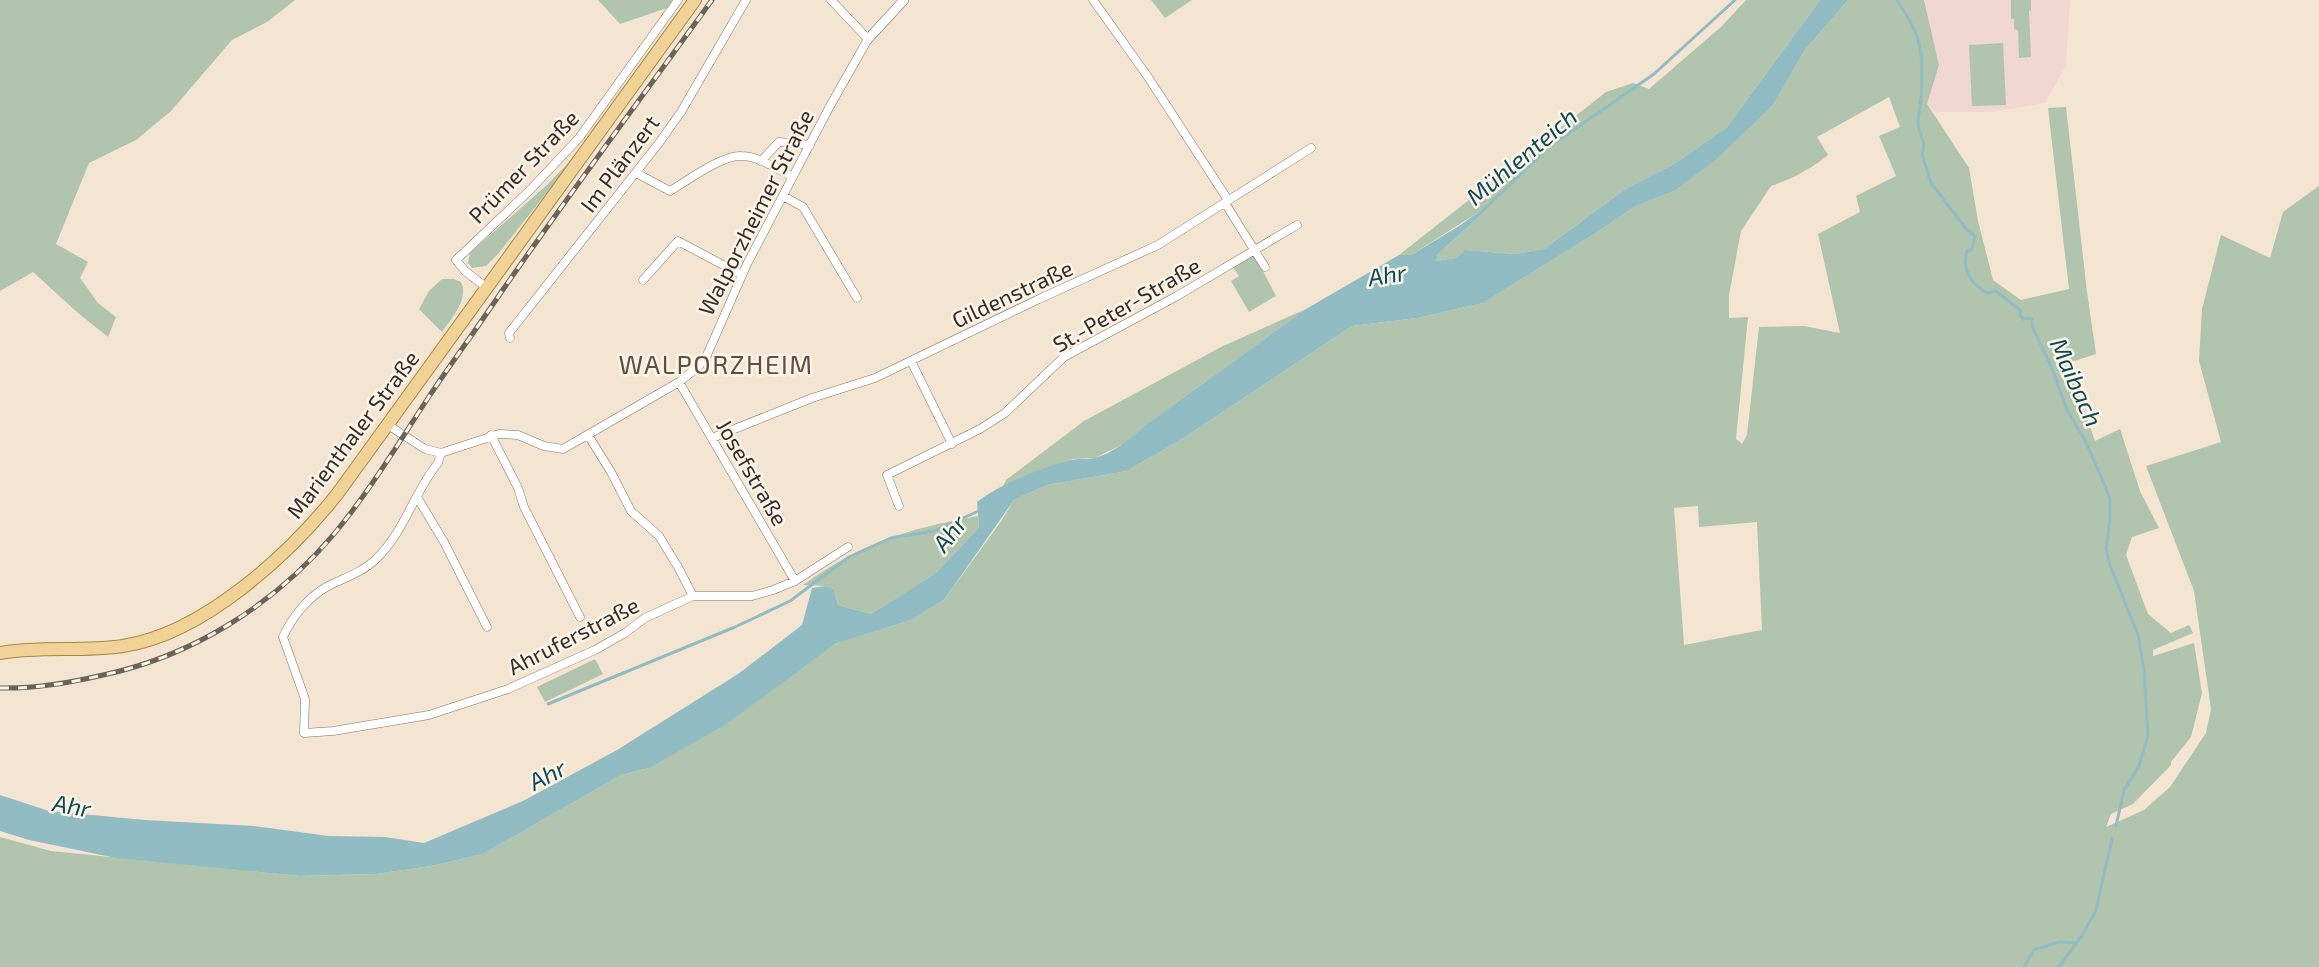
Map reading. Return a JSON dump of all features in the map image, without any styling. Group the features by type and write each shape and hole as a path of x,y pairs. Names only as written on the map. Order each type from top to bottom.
{"main road":[{"name":"Marienthaler Straße","path":"0,653 48,648 125,646 165,634 198,616 265,571 299,539 338,493 695,0"}],"street":[{"name":"Prümer Straße","path":"487,288 465,271 456,260 579,138 678,0"},
{"name":"Im Plänzert","path":"510,338 509,333 551,281 569,254 636,173 681,112 746,0"},
{"path":"831,0 868,39"},
{"name":"Walporzheimer Straße","path":"441,453 491,435 518,435 554,449 563,448 679,382 698,367 707,355 742,275 868,39 904,0"},
{"path":"1093,0 1148,77 1265,267"},
{"path":"761,160 779,142 810,145"},
{"name":"Gildenstraße","path":"712,438 812,398 875,378 1158,245 1311,148"},
{"path":"636,173 670,191 728,158 741,156 761,160 793,177"},
{"path":"783,196 803,207 857,298"},
{"name":"St.-Peter-Straße","path":"899,506 887,475 952,444 1005,413 1064,357 1177,296 1297,225"},
{"path":"643,280 678,241 742,275"},
{"path":"911,361 952,444"},
{"name":"Josefstraße","path":"679,382 793,578"},
{"path":"388,425 425,449 441,453 438,463 417,496 444,542 487,627"},
{"path":"491,435 518,488 524,507 580,617"},
{"path":"588,435 612,472 631,511 659,536 693,596"},
{"name":"Ahruferstraße","path":"417,496 403,522 377,559 310,599 283,637 305,699 304,733 429,715 508,689 595,650 625,633 645,618 693,596 752,596 793,578 848,548"}],"shaded area":[{"path":"1924,0 2070,0 2066,66 2045,103 1992,112 1934,112 1927,104 1939,65"}],"green space":[{"path":"0,0 295,0 267,22 232,40 171,111 136,140 89,163 56,244 88,262 80,278 98,303 116,317 108,337 33,272 0,291"},
{"path":"598,0 674,0 670,7 620,24"},
{"path":"1151,0 1192,0 1165,18"},
{"path":"1746,0 1820,0 1727,127 1674,164 1624,190 1544,249 1516,254 1465,250 1455,258 1436,261 1438,254 1479,217 1477,213 1411,255 1399,255 1606,92 1633,83 1649,89 1722,26"},
{"path":"1848,0 1924,0 1939,65 1927,104 1969,168 1978,221 1993,280 2021,300 2069,289 2048,108 2066,107 2096,354 2068,363 2095,441 2120,429 2140,491 2159,528 2132,537 2126,555 2148,614 2171,633 2189,625 2193,633 2153,650 2153,656 2194,643 2202,693 2191,737 2171,765 2133,804 2111,814 2106,827 2144,810 2170,787 2206,733 2211,709 2194,591 2146,466 2221,442 2199,361 2202,309 2221,235 2270,258 2283,212 2319,186 2319,967 0,967 0,837 51,851 300,876 376,874 431,866 483,854 621,775 649,768 835,644 911,620 944,600 1014,500 1047,485 1127,471 1182,439 1352,326 1417,318 1483,303 1634,207 1674,191 1773,105 1805,50","holes":["1889,97 1900,127 1879,136 1896,176 1856,196 1860,212 1818,234 1840,333 1804,326 1759,327 1747,435 1742,444 1736,439 1748,317 1729,318 1729,295 1741,231 1771,186 1801,173 1828,155 1817,137","1698,506 1699,527 1757,522 1762,630 1684,645 1674,508"]},
{"path":"2011,0 2031,0 2029,11 2031,57 2019,58 2018,30 2014,29 2014,19 2011,19"},
{"path":"2003,43 2006,105 1972,106 1969,45"},
{"path":"578,153 499,253 486,266 472,268 468,263 470,253 548,184"},
{"path":"1254,254 1276,296 1249,312 1231,281 1239,276 1233,267"},
{"path":"442,279 454,279 461,282 463,295 458,308 442,332 419,309 429,291"},
{"path":"1306,309 1144,426 1127,442 1095,458 1073,459 1003,486 1006,480 1084,421 1223,346"},
{"path":"978,516 979,527 936,573 871,614 838,605 834,589 825,586 803,585 846,558 886,539 929,526"},
{"path":"595,659 603,674 545,702 537,687"}],"water":[{"name":"Ahr","path":"1820,0 1848,0 1805,50 1773,105 1714,161 1674,191 1634,207 1483,303 1417,318 1352,326 1182,439 1127,471 1047,485 1014,500 944,600 911,620 835,644 725,725 649,768 621,775 483,854 431,866 376,874 300,876 116,858 29,840 0,831 0,795 49,811 145,820 254,826 329,836 385,837 424,843 523,801 617,750 738,674 802,625 812,588 825,586 834,589 838,605 871,614 936,573 979,527 977,502 987,495 1034,472 1071,460 1094,458 1114,450 1306,309 1399,255 1411,255 1477,213 1479,217 1438,254 1436,261 1455,258 1465,250 1516,254 1544,249 1624,190 1674,164 1727,127"}],"waterway":[{"name":"Mühlenteich","path":"1476,217 1549,147 1654,74 1735,0"},
{"name":"Maibach","path":"1897,0 1912,24 1920,45 1922,81 1918,123 1923,143 1922,154 1931,183 1967,230 1975,236 1972,249 1967,251 1965,265 1969,276 1987,293 1996,291 2021,311 2020,315 2023,319 2032,320 2032,326 2052,368 2067,410 2086,442 2110,498 2106,549 2110,565 2138,635 2144,670 2148,736 2139,766 2124,790 2116,826"},
{"name":"Ahr","path":"548,704 735,627 790,601 849,557 891,538 934,531 981,510"},
{"path":"2059,967 2083,934 2096,910 2112,839"},
{"path":"2024,967 2034,950 2059,942 2076,943"}],"railway":[{"path":"0,688 77,681 169,655 230,624 258,605 311,560 359,502 528,254 712,0"}],"district":[{"name":"WALPORZHEIM","path":"716,363"}]}
